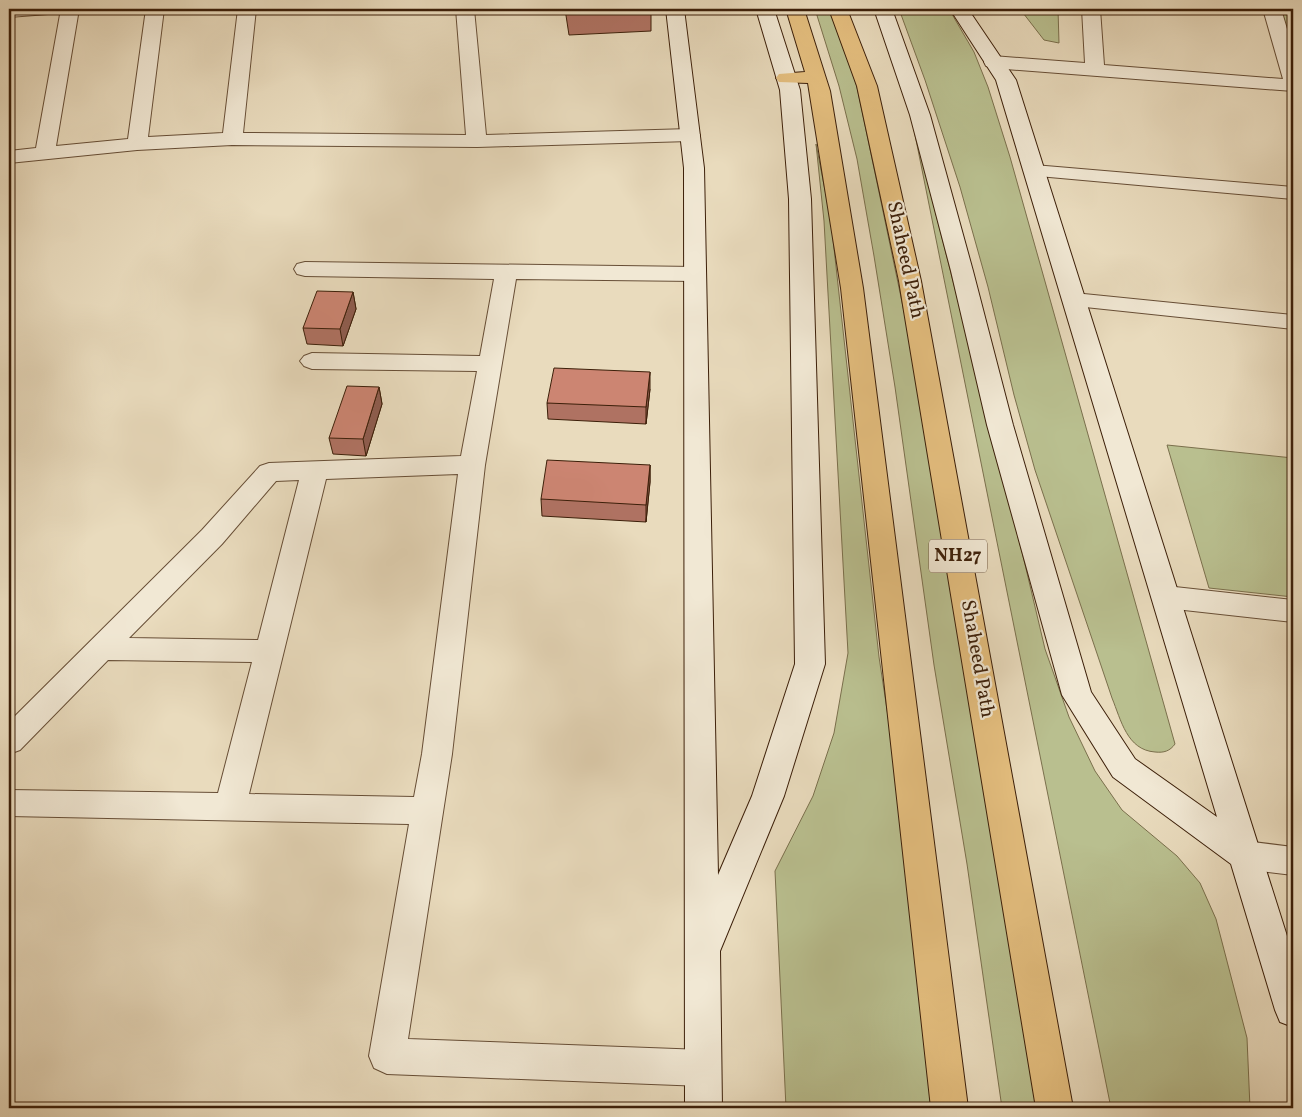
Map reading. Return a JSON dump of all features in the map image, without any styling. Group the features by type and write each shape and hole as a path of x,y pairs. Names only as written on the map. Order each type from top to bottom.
{"highway":[{"path":"795,9 816,77 852,288 950,1108"},
{"name":"Shaheed Path","path":"838,9 867,86 910,281 1055,1108"},
{"path":"786,78 816,77"}],"street":[{"path":"9,12 48,9"},
{"path":"45,154 70,9"},
{"path":"137,144 155,9"},
{"path":"232,139 247,9"},
{"path":"465,9 477,141"},
{"path":"675,9 694,168 704,1108"},
{"path":"702,954 768,796 810,664 800,199 790,90 765,9"},
{"path":"883,9 920,115 962,271 1000,425 1078,695 1124,768 1245,855 1293,861"},
{"path":"959,9 1006,80 1293,1010"},
{"path":"1091,9 1095,70"},
{"path":"1272,9 1293,80"},
{"path":"993,62 1293,85"},
{"path":"9,157 137,144 232,139 477,141 690,135"},
{"path":"1034,171 1293,193"},
{"path":"305,269 694,274"},
{"path":"506,272 472,464 438,744 387,1056 703,1068"},
{"path":"1074,300 1293,322"},
{"path":"312,361 491,364"},
{"path":"9,741 212,537 269,472 472,464"},
{"path":"230,807 315,470"},
{"path":"1166,597 1293,611"},
{"path":"100,649 269,651"},
{"path":"9,803 428,811"}],"green space":[{"path":"815,9 833,9 857,87 920,388 1038,1108 1002,1108 967,864 934,665 895,387 874,256 857,159 839,86"},
{"path":"899,9 949,9 974,52 988,87 1010,157 1175,744 1166,751 1145,750 1131,740 1122,724 1112,698 1035,470 960,187 925,80"},
{"path":"1020,9 1058,9 1059,43 1044,40"},
{"path":"1279,9 1293,9 1293,58"},
{"path":"912,120 1045,649 1069,717 1095,771 1122,810 1177,856 1200,883 1216,919 1247,1038 1250,1108 1111,1108"},
{"path":"816,144 831,221 879,657 891,736 935,1108 786,1108 775,871 813,796 834,733 848,653 824,221"},
{"path":"1167,445 1293,458 1293,597 1209,588"}],"building":[{"path":"317,291 353,292 340,329 303,328"},
{"path":"554,368 650,372 646,407 547,403"},
{"path":"347,386 379,387 363,439 329,438"},
{"path":"547,460 650,465 646,505 541,499"}]}
